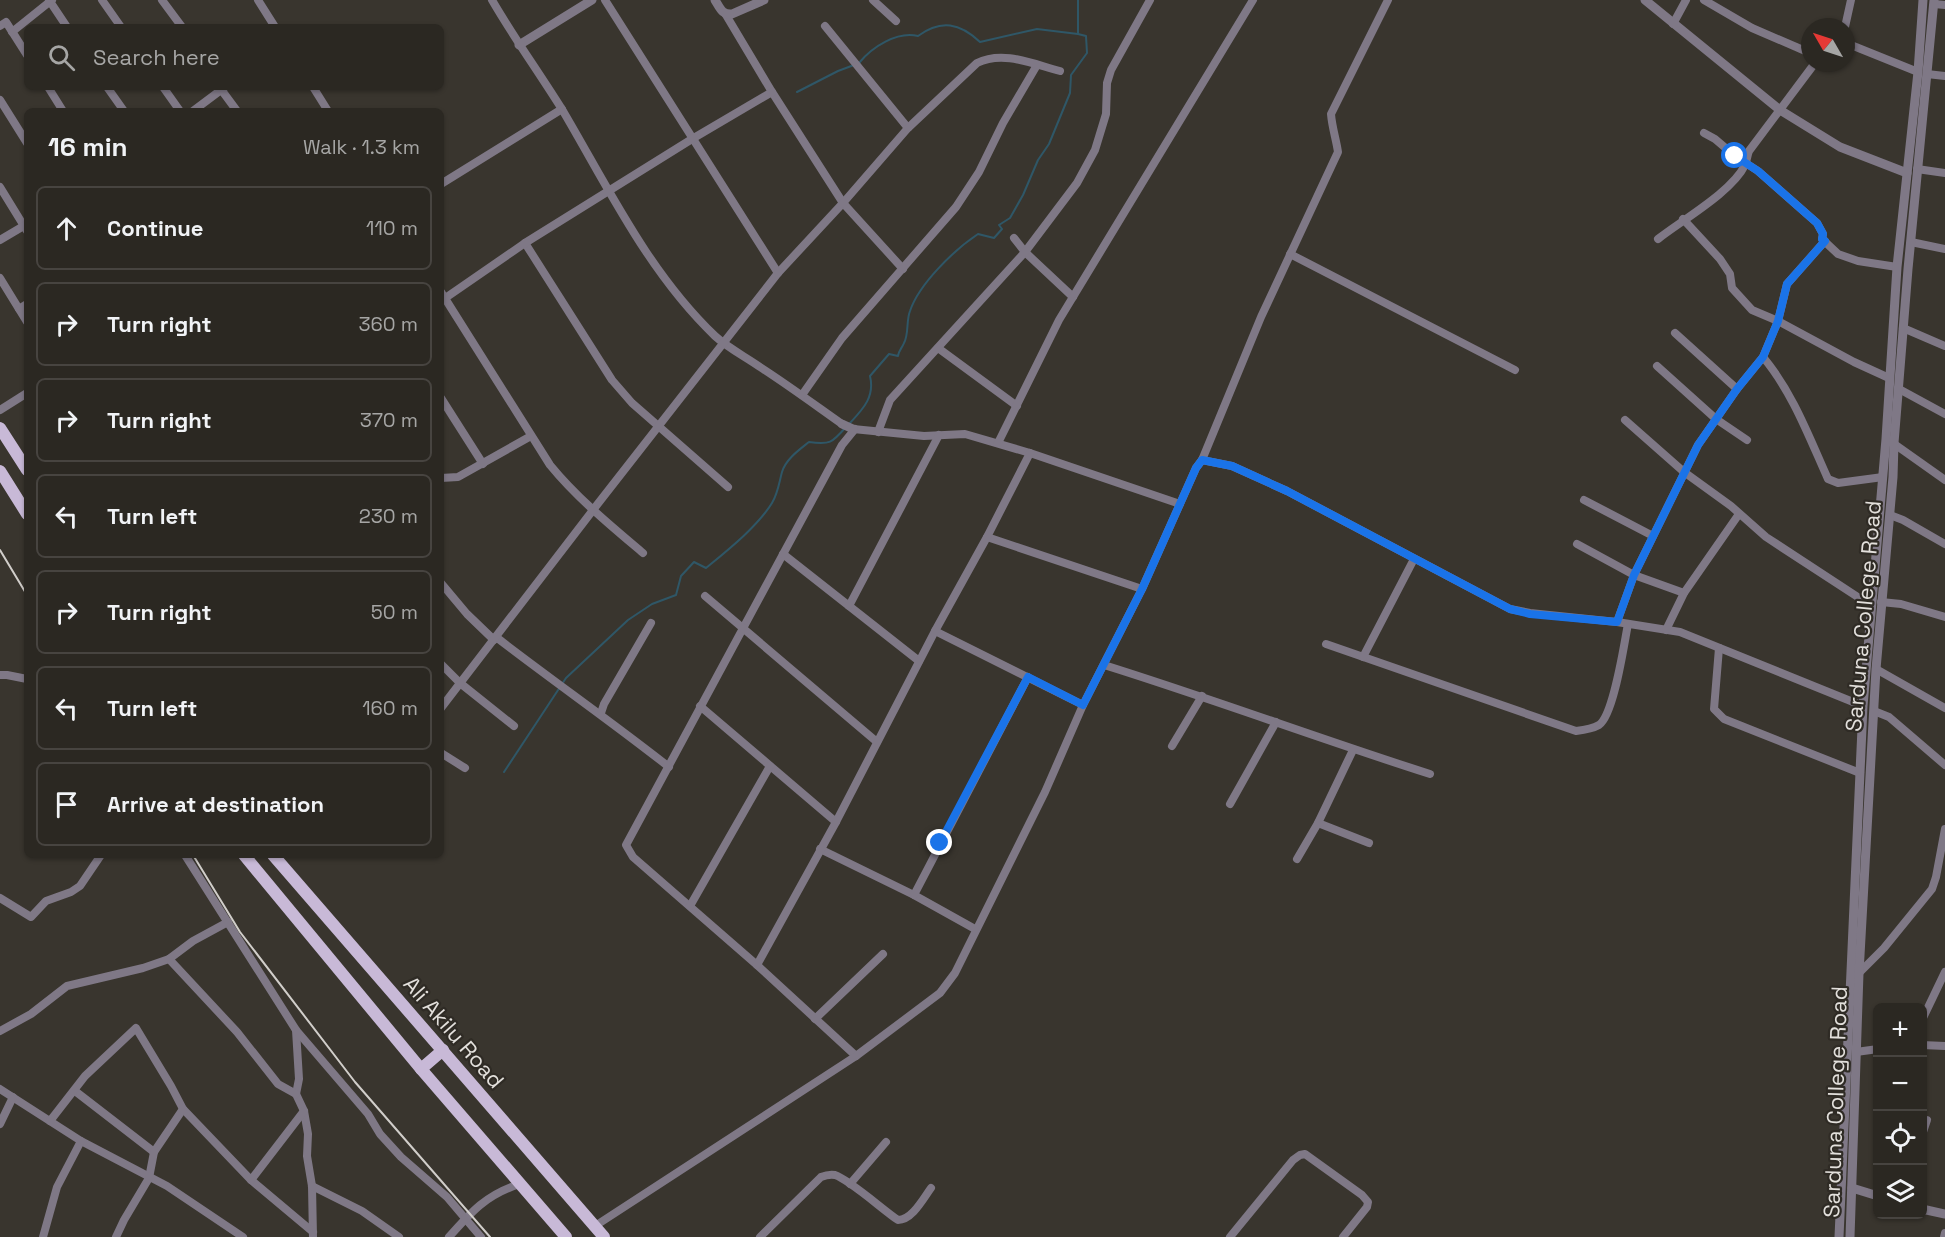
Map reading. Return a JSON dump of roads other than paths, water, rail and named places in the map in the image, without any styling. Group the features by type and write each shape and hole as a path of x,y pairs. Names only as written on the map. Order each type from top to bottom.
{"main road":[{"path":"0,428 24,465"},
{"path":"0,471 24,509"},
{"path":"246,858 421,1069 566,1237"},
{"name":"Ali Akilu Road","path":"276,858 604,1237"},
{"path":"421,1069 443,1050"}],"street":[{"path":"102,0 119,24"},
{"path":"162,0 180,24"},
{"path":"258,0 273,24"},
{"path":"492,0 561,109 608,191 657,269 672,290 723,343 842,424 854,429 924,436 964,434 1030,453 1180,504"},
{"path":"519,45 592,0"},
{"path":"605,0 778,273"},
{"path":"715,0 843,204 903,269"},
{"path":"726,15 764,0"},
{"path":"873,0 896,21"},
{"path":"878,432 890,400 1025,252 1077,183 1095,150 1106,114 1107,83 1111,70 1150,0"},
{"path":"998,443 1059,320 1253,0"},
{"path":"595,1226 856,1056 940,993 955,973 975,929 1030,824 1083,705 1142,589 1196,468 1202,460 1261,317 1338,152 1331,114 1388,0"},
{"path":"1645,0 1780,110 1840,147 1907,173"},
{"path":"1673,24 1686,0"},
{"path":"1704,0 1752,28 1801,49"},
{"path":"1847,18 1851,0"},
{"name":"Sarduna College Road","path":"1839,1237 1863,706 1870,605 1883,477 1899,389 1917,169 1923,0"},
{"path":"12,32 50,1 65,24"},
{"path":"1934,2 1945,6"},
{"name":"Sarduna College Road","path":"1850,1237 1859,973 1876,669 1890,515 1889,378 1907,173 1934,2"},
{"path":"0,26 6,22 24,50"},
{"path":"825,26 908,128"},
{"path":"1855,47 1922,73 1945,76"},
{"path":"444,704 592,510 778,273 843,204 908,128 977,63 986,58 1004,57 1060,70"},
{"path":"802,395 842,338 956,207 979,172 1003,123 1037,65"},
{"path":"1658,239 1735,180 1746,164 1749,151 1808,72"},
{"path":"50,90 61,108"},
{"path":"109,90 122,108"},
{"path":"165,90 178,108"},
{"path":"197,108 219,90"},
{"path":"223,90 235,108"},
{"path":"315,90 326,108"},
{"path":"444,296 608,191 772,92"},
{"path":"0,100 24,138"},
{"path":"444,182 561,109"},
{"path":"1704,133 1758,171 1817,223 1823,234 1822,239 1838,254 1858,261 1897,267"},
{"path":"1917,169 1945,173"},
{"path":"0,187 24,224"},
{"path":"1683,219 1720,259 1730,274 1732,288 1752,310 1778,321 1854,363 1889,378"},
{"path":"0,240 24,228"},
{"path":"1014,238 1025,252 1073,297"},
{"path":"1617,622 1634,575 1698,445 1737,389 1763,357 1778,321 1787,284 1825,241"},
{"path":"525,243 612,380 632,403 728,487"},
{"path":"1911,243 1945,249"},
{"path":"1290,254 1515,370"},
{"path":"0,278 24,317"},
{"path":"444,300 550,465 566,485 592,510 643,553"},
{"path":"19,309 24,306"},
{"path":"1904,328 1945,346"},
{"path":"1676,333 1737,389"},
{"path":"938,348 1017,406"},
{"path":"1763,357 1778,375 1795,406 1828,479 1838,483 1883,477"},
{"path":"1657,366 1716,419 1747,440"},
{"path":"1899,389 1945,414"},
{"path":"0,410 24,395"},
{"path":"444,404 483,464"},
{"path":"1625,420 1684,472 1766,537 1870,605"},
{"path":"854,429 842,445 626,845 633,857 757,965 856,1056"},
{"path":"849,606 939,435"},
{"path":"444,478 458,477 531,436"},
{"path":"1890,441 1945,480"},
{"path":"757,965 836,822 934,631 987,537 1030,453"},
{"path":"1202,460 1232,466 1287,491 1510,609 1530,614 1617,622 1680,632 1863,706"},
{"path":"1584,500 1653,536"},
{"path":"1666,630 1684,593 1739,514"},
{"path":"1890,515 1945,544"},
{"path":"987,537 1142,589"},
{"path":"1577,544 1634,575 1684,593"},
{"path":"1876,545 1887,547"},
{"path":"783,554 919,661"},
{"path":"1363,657 1414,559"},
{"path":"444,587 467,614 495,638 601,713 669,767"},
{"path":"705,596 877,742"},
{"path":"1881,602 1902,604 1945,617"},
{"path":"601,713 651,623"},
{"path":"1326,644 1576,731 1590,729 1601,724 1610,708 1628,624"},
{"path":"934,631 1083,705"},
{"path":"1719,648 1714,709 1724,719 1860,773"},
{"path":"1104,665 1430,774"},
{"path":"444,667 460,683 514,726"},
{"path":"1876,669 1945,708"},
{"path":"0,675 24,678"},
{"path":"914,896 1028,677"},
{"path":"1172,746 1202,696"},
{"path":"700,706 836,822"},
{"path":"1874,711 1888,717 1945,765"},
{"path":"1230,804 1276,722"},
{"path":"1297,860 1318,823 1353,750"},
{"path":"444,755 465,768"},
{"path":"690,906 770,766"},
{"path":"1318,823 1369,843"},
{"path":"1859,973 1884,948 1932,889 1945,829"},
{"path":"820,849 975,929"},
{"path":"0,898 31,917 46,901 71,892 80,886 99,858"},
{"path":"187,858 296,1030 368,1114 380,1134 466,1218 481,1237"},
{"path":"0,1031 31,1014 67,986 143,968 170,959 193,941 228,922"},
{"path":"815,1019 882,954"},
{"path":"170,959 237,1032 278,1084 296,1094"},
{"path":"1927,1011 1945,972"},
{"path":"50,1121 85,1076 136,1028 183,1109 251,1180 313,1235"},
{"path":"296,1030 299,1078 296,1094 304,1112 308,1134 307,1156 312,1186 313,1235"},
{"path":"1927,1045 1945,1046"},
{"path":"1856,1052 1873,1050"},
{"path":"0,1089 81,1141 167,1186 243,1237"},
{"path":"75,1091 154,1152"},
{"path":"0,1124 13,1097"},
{"path":"116,1237 149,1178 154,1152 183,1109"},
{"path":"251,1180 304,1112"},
{"path":"43,1237 57,1187 81,1141"},
{"path":"850,1184 886,1142"},
{"path":"1230,1237 1293,1160 1305,1154 1362,1195 1368,1202 1367,1207 1343,1237"},
{"path":"760,1237 821,1177 828,1174 837,1176 850,1184 898,1220 910,1216 931,1188"},
{"path":"449,1237 494,1193 520,1184"},
{"path":"312,1186 362,1211 399,1237"},
{"path":"1852,1188 1873,1194"},
{"path":"1927,1210 1945,1214"},
{"path":"1944,1237 1945,1233"}],"waterway":[{"path":"859,63 885,42 902,36 918,36 942,25 958,27 980,42 1037,29 1078,34 1078,0"},
{"path":"850,423 863,408 869,396 870,376 889,354 898,356 906,339 910,311 929,279 948,258 978,234 994,238 1002,229 999,225 1010,218 1038,160 1049,144 1070,93 1071,75 1087,53 1086,36 1078,34"},
{"path":"797,92 854,65"},
{"path":"504,772 566,678 628,620 652,604 676,595 681,576 694,562 706,568 733,546 766,512 777,492 784,467 797,452 809,442 830,442 846,427"}],"railway":[{"path":"0,550 24,590"},
{"path":"195,858 240,932 355,1082 490,1237"}]}
